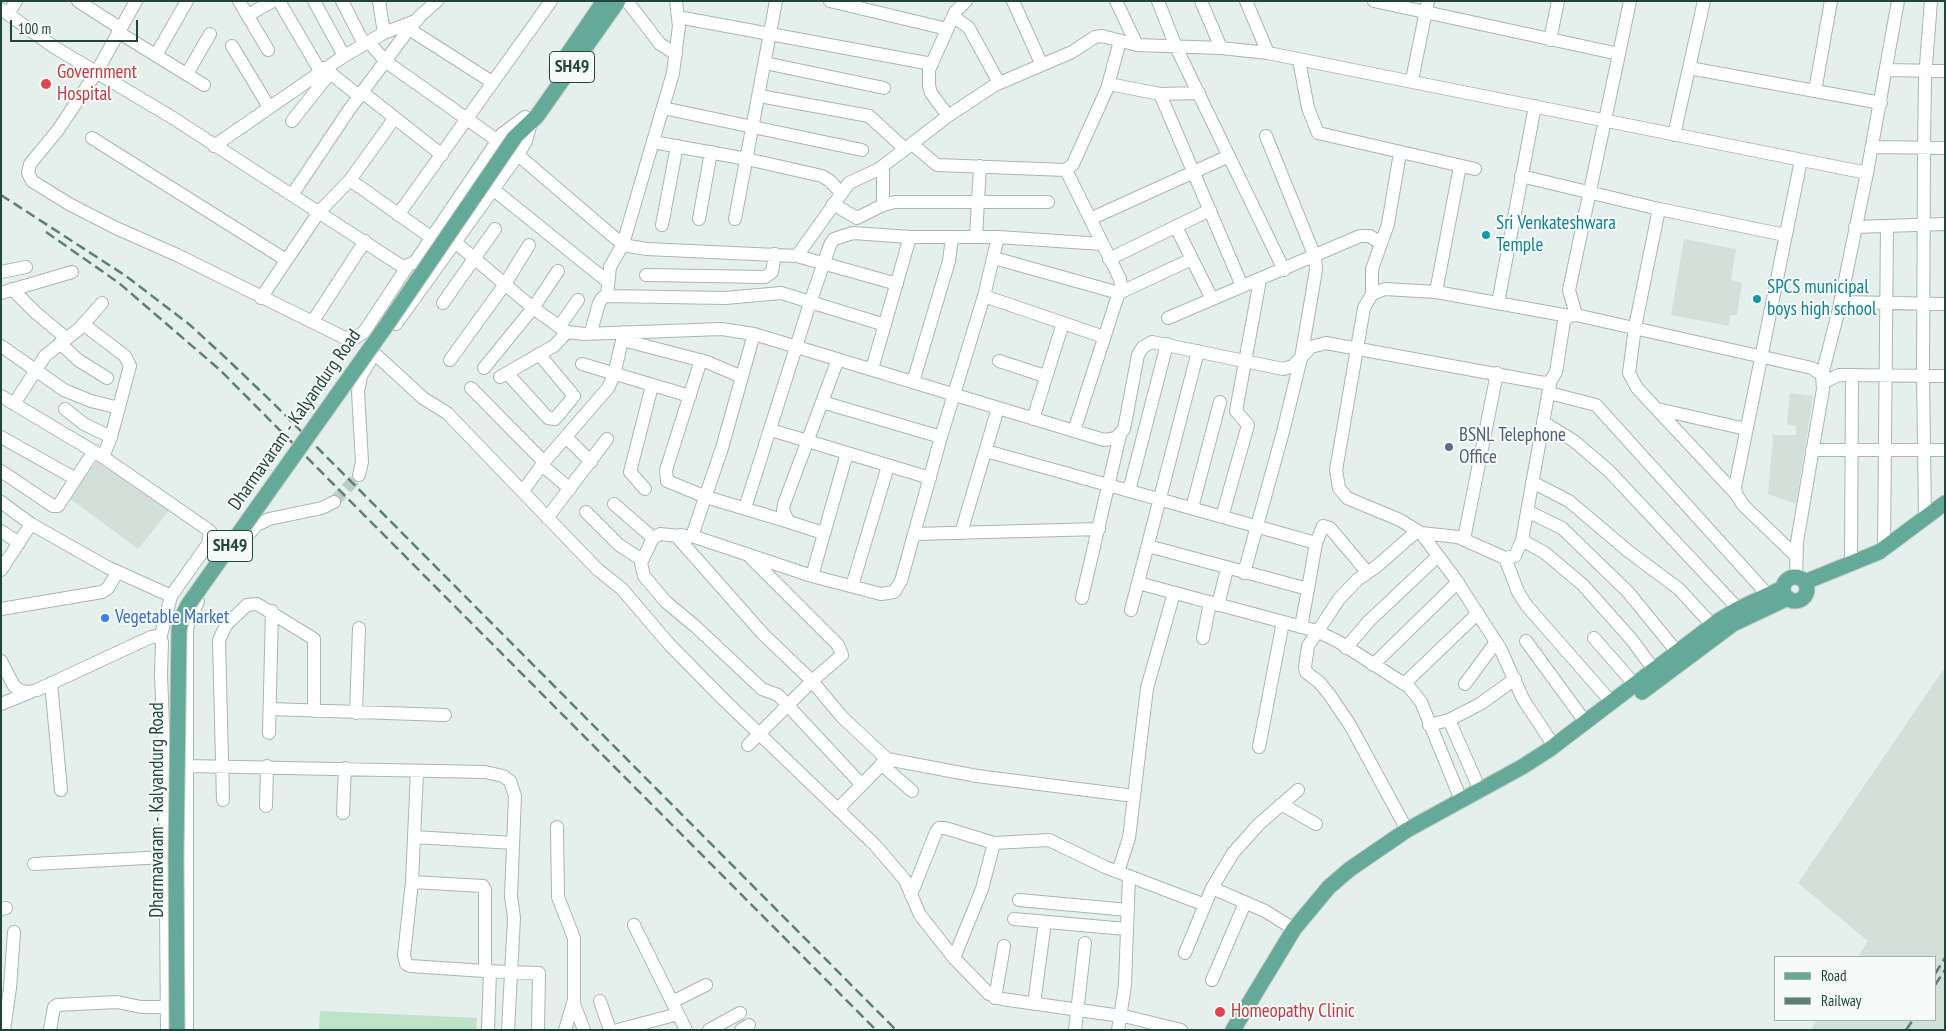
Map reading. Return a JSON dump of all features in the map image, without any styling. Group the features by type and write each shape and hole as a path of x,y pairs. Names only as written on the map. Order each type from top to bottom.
{"main road":[{"name":"Dharmavaram - Kalyandurg Road","path":"177,1030 176,856 179,630 182,617 188,605 380,334 523,126 604,1"},
{"name":"Dharmavaram - Kalyandurg Road","path":"523,126 618,1"},
{"path":"1803,584 1884,549 1945,503"},
{"path":"1785,593 1789,578 1803,584 1876,564 1945,516"},
{"path":"1244,1030 1312,921 1346,882 1399,843 1520,777 1600,725 1767,594 1785,593 1798,600 1803,584"},
{"path":"1233,1030 1294,930 1329,888 1350,869 1407,830 1554,746 1712,625 1785,593"}],"street":[{"path":"16,1 3,11 54,47 365,241 399,265 407,267"},
{"path":"78,1 156,55 204,85"},
{"path":"136,1 96,73 58,130 30,164 30,177 69,204 116,228 178,255 261,298 313,321 343,337 359,336 407,267 415,262 505,131 523,126 526,141 518,155 374,353 361,376 358,392 362,462 359,475"},
{"path":"156,55 187,1"},
{"path":"239,1 268,50"},
{"path":"248,15 273,1"},
{"path":"279,1 325,71 360,94 442,155"},
{"path":"314,1 344,56"},
{"path":"342,1 366,43 385,61 498,141"},
{"path":"379,1 384,33"},
{"path":"415,21 419,1"},
{"path":"292,195 360,94 415,21 437,1"},
{"path":"398,215 551,1"},
{"path":"627,1 660,44 676,54"},
{"path":"607,296 607,281 610,267 623,244 663,108 676,54 678,17 676,1"},
{"path":"735,219 760,96 776,1"},
{"path":"830,1 947,29"},
{"path":"948,116 929,86 932,64 953,16 959,6 966,1"},
{"path":"1013,1 1041,64"},
{"path":"1116,1 1137,45"},
{"path":"1158,1 1176,47 1284,270"},
{"path":"1201,1 1221,48"},
{"path":"1246,1 1268,53"},
{"path":"1374,1 1427,7 1550,40 1619,54"},
{"path":"1550,40 1558,1"},
{"path":"1572,316 1570,290 1630,1"},
{"path":"1674,135 1704,1"},
{"path":"1815,91 1830,1"},
{"path":"1803,584 1796,556 1823,379 1881,103 1898,1"},
{"path":"1925,518 1923,224 1925,71 1931,1"},
{"path":"1412,80 1427,7"},
{"path":"953,16 969,28 999,83"},
{"path":"678,17 932,64"},
{"path":"214,146 269,107 325,71 344,56 384,33 415,21"},
{"path":"415,21 492,82"},
{"path":"187,74 210,34"},
{"path":"797,256 841,193 855,179 883,166 948,116 999,83 1072,52 1099,36 1137,45 1221,48 1268,53 1412,80 1605,121 1867,173"},
{"path":"760,96 869,116 937,165 1066,170 1073,164 1109,84 1120,41"},
{"path":"232,46 269,107"},
{"path":"1299,60 1308,108 1318,133 1475,169"},
{"path":"765,63 884,88"},
{"path":"1689,68 1881,103"},
{"path":"1886,70 1945,72"},
{"path":"292,121 325,71"},
{"path":"1109,84 1160,94 1199,93"},
{"path":"1160,94 1242,286"},
{"path":"1498,303 1520,176 1535,106"},
{"path":"663,108 862,150"},
{"path":"261,298 319,212 350,180 394,119"},
{"path":"1244,573 1283,432 1301,358 1316,270 1315,257 1266,136"},
{"path":"92,138 286,260"},
{"path":"653,142 746,159 822,176 830,181 841,193"},
{"path":"662,225 677,146"},
{"path":"1872,147 1945,148"},
{"path":"699,219 711,152"},
{"path":"1400,153 1388,224 1372,268 1372,294 1364,308 1336,470 1339,488 1342,494 1352,501 1400,520 1419,532 1458,582 1478,613 1496,642 1524,699 1554,746"},
{"path":"518,155 623,244 647,249 797,256 897,284"},
{"path":"1090,219 1229,156"},
{"path":"1736,494 1736,480 1760,356 1801,160"},
{"path":"883,166 883,205"},
{"path":"976,236 980,166"},
{"path":"1436,292 1460,166"},
{"path":"1066,170 1120,280 1119,293 1074,431"},
{"path":"1520,176 1660,209 1785,235"},
{"path":"350,180 432,238"},
{"path":"494,190 607,281"},
{"path":"833,204 857,218 883,205 896,202 1048,202"},
{"path":"1660,209 1635,328 1629,373 1634,384 1736,494 1743,506 1796,556"},
{"path":"1109,259 1210,210"},
{"path":"1856,226 1945,224"},
{"path":"1884,549 1887,226"},
{"path":"1176,227 1212,299"},
{"path":"443,303 495,229"},
{"path":"745,508 810,302 830,245 834,240 846,234 952,238 976,236 1102,244"},
{"path":"1168,318 1366,235 1381,244"},
{"path":"872,368 910,237"},
{"path":"861,784 778,695 762,689 696,626 666,602 644,576 641,568 642,560 653,538 660,534 686,536 812,576 881,594 894,592 901,581 915,534 941,437 984,296 998,237"},
{"path":"913,382 949,261 952,238"},
{"path":"313,321 365,241"},
{"path":"455,242 533,308 563,330 623,336 665,351 701,360 742,377"},
{"path":"450,360 505,284 529,245"},
{"path":"646,274 766,277 772,272 775,254"},
{"path":"994,258 1119,293 1192,259"},
{"path":"1,272 26,267"},
{"path":"484,368 533,308 558,271"},
{"path":"7,291 72,272"},
{"path":"1222,517 1248,426 1236,411 1260,280"},
{"path":"1372,294 1385,289 1436,292 1572,316 1635,328 1812,368 1823,379"},
{"path":"7,291 35,312 63,340 78,360 107,378"},
{"path":"592,332 598,303 603,297 607,296 725,298 781,294 885,325"},
{"path":"984,296 1104,337"},
{"path":"539,354 574,396 555,419 548,418 503,375 539,354 554,346 578,300"},
{"path":"1840,302 1945,304"},
{"path":"14,404 45,356 83,324 102,303"},
{"path":"1407,830 1350,725 1319,682 1306,672 1308,646 1339,599 1357,580 1419,532 1464,539 1505,558 1514,556 1522,540 1550,387 1556,372 1564,321 1572,316"},
{"path":"1033,419 1063,323"},
{"path":"1,471 53,506 58,506 76,479 111,437 130,372 128,361 83,324"},
{"path":"623,336 669,331 722,329 754,334 872,368 1104,440 1110,440 1120,435"},
{"path":"665,351 669,331"},
{"path":"686,536 706,497 754,334"},
{"path":"523,491 543,464 601,398 614,375 623,336"},
{"path":"1082,598 1120,435 1124,429 1140,350 1147,343 1167,344 1287,369 1311,347 1319,344 1358,348 1497,373 1539,383 1596,405 1767,594"},
{"path":"1129,491 1167,344"},
{"path":"1,346 64,390 91,402 118,408"},
{"path":"1131,610 1198,351"},
{"path":"374,353 422,398 447,413 597,569 622,589 669,644 724,700 839,808 902,876 920,914 954,958 994,998 1120,1016 1176,1029"},
{"path":"789,522 783,511 784,504 838,359"},
{"path":"701,360 666,476 672,484 706,497 823,533"},
{"path":"999,361 1045,376"},
{"path":"582,364 690,396"},
{"path":"1464,539 1497,373"},
{"path":"1823,379 1834,376 1886,374 1945,376"},
{"path":"1851,564 1852,375"},
{"path":"645,489 630,472 652,386"},
{"path":"471,388 543,464 570,489"},
{"path":"1,396 98,454 210,531 208,544 171,596 160,638 165,775 167,1030"},
{"path":"822,402 941,437"},
{"path":"1192,508 1220,402"},
{"path":"961,533 998,408"},
{"path":"65,409 84,424 111,437"},
{"path":"1658,410 1746,430"},
{"path":"1543,422 1574,441 1609,471 1742,613"},
{"path":"771,430 930,478"},
{"path":"1,437 76,479"},
{"path":"567,438 590,462"},
{"path":"548,518 608,439"},
{"path":"1812,450 1945,450"},
{"path":"986,451 1316,543"},
{"path":"812,576 847,453"},
{"path":"852,586 888,466"},
{"path":"1532,482 1569,501 1628,552 1679,588 1712,625"},
{"path":"1,502 31,524 117,573 171,596"},
{"path":"187,1030 187,628 197,604 236,548 257,525 275,517 322,508 334,502"},
{"path":"614,504 653,538"},
{"path":"1528,511 1562,528 1628,592 1677,652"},
{"path":"586,512 619,545 642,560"},
{"path":"1,570 31,524"},
{"path":"1301,627 1316,543 1321,529 1327,526 1367,572"},
{"path":"915,534 1099,528"},
{"path":"1,531 19,543"},
{"path":"686,536 763,634 812,681 842,717 912,791"},
{"path":"1522,540 1545,553 1583,585 1632,640 1654,670"},
{"path":"1148,546 1227,569 1308,589"},
{"path":"748,555 841,650 842,655 812,681 748,744"},
{"path":"1346,648 1369,621 1438,556"},
{"path":"1505,558 1518,592 1527,606 1612,703"},
{"path":"1203,638 1227,569"},
{"path":"1,609 102,592 108,588 117,573"},
{"path":"1373,665 1458,582"},
{"path":"1138,583 1317,631 1404,684 1419,698 1461,800"},
{"path":"1118,1030 1125,985 1128,910 1124,874 1147,688 1174,593"},
{"path":"223,800 219,640 226,625 247,605 257,604 272,611 314,639 314,711"},
{"path":"269,733 272,611"},
{"path":"1404,684 1478,613"},
{"path":"1259,747 1283,622"},
{"path":"356,713 360,628"},
{"path":"1,704 37,690 150,637 155,635 160,638"},
{"path":"1594,638 1635,685"},
{"path":"1526,641 1586,722"},
{"path":"1465,684 1496,642"},
{"path":"1,660 14,686 21,691 37,690"},
{"path":"1429,725 1449,720 1480,704 1515,679"},
{"path":"51,683 61,790"},
{"path":"270,710 445,716"},
{"path":"1449,720 1480,790"},
{"path":"839,808 884,761"},
{"path":"884,761 977,776 1134,796"},
{"path":"187,766 267,766 485,772 503,776 510,781 515,796 511,896 514,918 508,1030"},
{"path":"266,806 267,766"},
{"path":"343,813 345,768"},
{"path":"417,770 412,882 404,955 406,964 410,966 539,973 538,1030"},
{"path":"1185,953 1212,888 1233,853 1281,804 1298,790"},
{"path":"1281,804 1316,824"},
{"path":"557,827 558,897 574,938 574,1004 565,1030"},
{"path":"911,895 939,828 994,843 1049,840 1124,874 1205,905"},
{"path":"414,837 513,842"},
{"path":"954,958 982,888 994,843"},
{"path":"34,864 165,858"},
{"path":"412,882 483,886 485,890 488,971 488,1030"},
{"path":"1212,888 1264,911 1294,930"},
{"path":"1019,900 1128,910"},
{"path":"1212,980 1245,903"},
{"path":"1014,919 1126,929"},
{"path":"1034,1004 1045,922"},
{"path":"634,925 686,1030"},
{"path":"4,1030 7,962 14,932"},
{"path":"1075,1030 1085,944"},
{"path":"994,998 1004,946"},
{"path":"618,1030 675,1008 706,985"},
{"path":"600,1001 610,1030"},
{"path":"50,1030 54,1008 62,1004 117,1002 141,1007 166,1007"},
{"path":"574,1004 584,1030"},
{"path":"709,1030 740,1013"}],"shaded area":[{"path":"1684,239 1736,249 1731,280 1742,283 1737,315 1730,315 1729,326 1671,315"},
{"path":"1790,393 1813,396 1796,504 1768,494 1773,435 1796,435 1796,426 1787,424"},
{"path":"99,458 172,507 138,549 69,498"},
{"path":"1945,667 1945,1030 1811,1030 1816,1021 1936,1021 1936,956 1859,956 1868,941 1798,883"}],"green space":[{"path":"320,1011 477,1018 476,1030 319,1030"}],"tunnel":[{"path":"334,502 359,475"}],"railway":[{"path":"1,195 126,276 190,325 227,359 273,403 896,1030"},
{"path":"46,232 119,283 220,370 876,1030"},
{"path":"1936,972 1945,958"},
{"path":"1936,984 1945,970"},
{"path":"1906,1030 1912,1021"}],"place":[{"name":"Government Hospital","path":"46,84"},
{"name":"Sri Venkateshwara Temple","path":"1486,235"},
{"name":"SPCS municipal boys high school","path":"1757,299"},
{"name":"BSNL Telephone Office","path":"1449,447"},
{"name":"Vegetable Market","path":"105,618"},
{"name":"Homeopathy Clinic","path":"1220,1012"}]}
